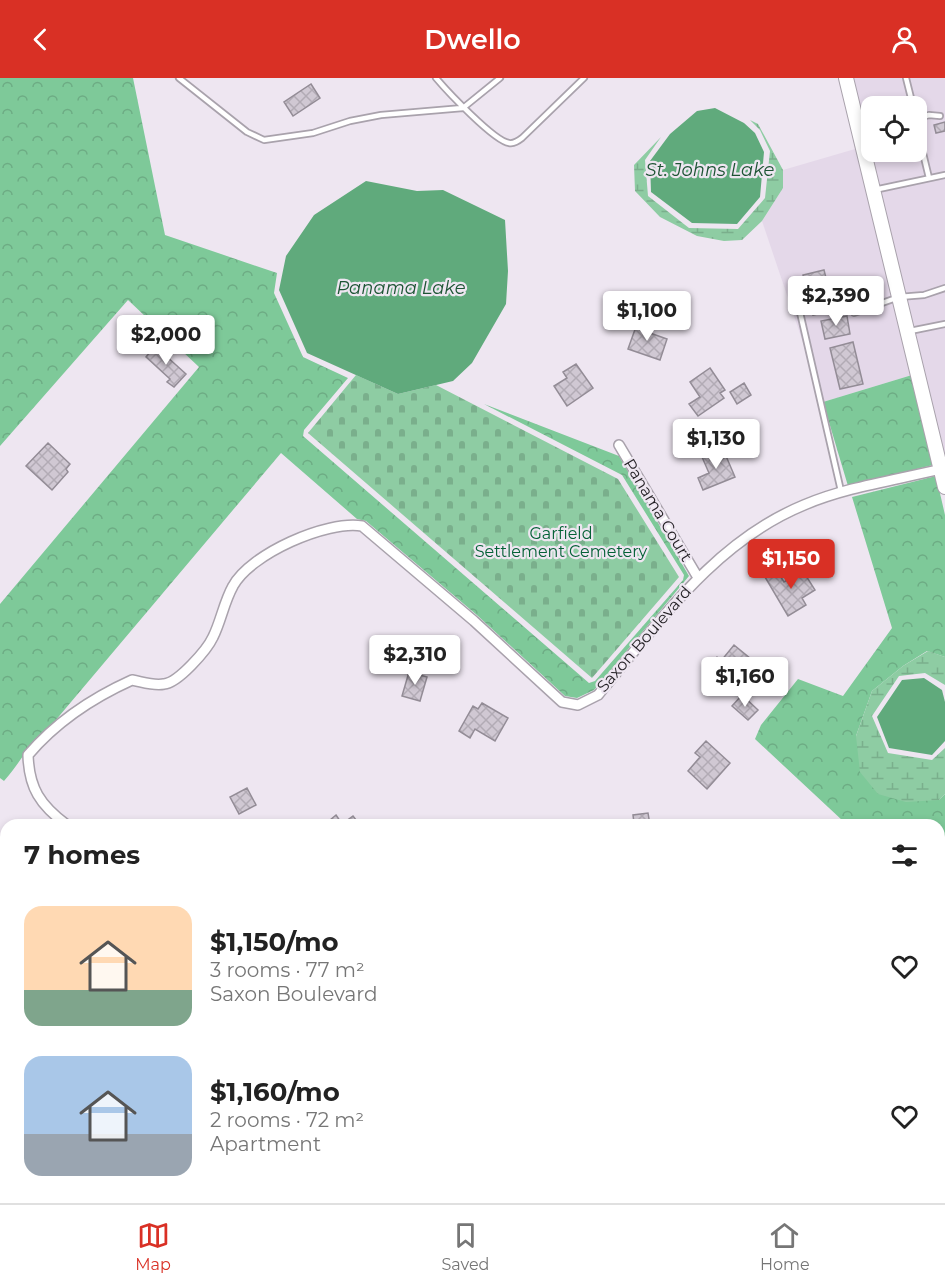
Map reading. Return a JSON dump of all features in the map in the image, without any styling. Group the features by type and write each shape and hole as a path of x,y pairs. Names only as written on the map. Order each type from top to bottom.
{"main road":[{"path":"846,78 943,469 945,487"}],"street":[{"name":"Panama Court","path":"619,445 697,576"},
{"name":"Saxon Boulevard","path":"61,819 34,792 28,775 27,755 41,739 93,698 132,680 149,684 167,684 188,668 212,639 234,584 255,563 301,537 346,523 362,526 474,621 562,702 578,705 598,695 697,576 732,547 804,505 943,469"}],"lane":[{"path":"179,78 247,132 264,140 313,133 350,121 381,115 463,108 500,78"},
{"path":"436,78 463,108 496,137 507,143 516,142 584,78"},
{"path":"906,78 910,96"},
{"path":"927,115 940,116"},
{"path":"925,162 929,178"},
{"path":"874,190 945,175"},
{"path":"854,313 899,297 924,295 945,288"},
{"path":"796,295 841,494"},
{"path":"907,331 945,324"}],"shaded area":[{"path":"853,78 945,78 945,460 874,162 927,162 927,96 861,96 861,111"},
{"path":"841,80 912,375 823,402 762,221 783,188 783,170 855,149"}],"green space":[{"path":"0,78 133,78 165,235 277,273 274,293 303,357 348,378 304,430 303,436 589,683 595,681 683,580 684,575 622,475 484,404 619,456 689,576 594,690 577,698 565,696 478,616 366,521 357,519 281,453 55,721 33,743 4,781 0,778 0,604 199,367 128,300 0,446"},
{"path":"750,120 758,124 783,170 783,188 762,221 742,240 724,241 697,236 660,217 635,191 634,165 661,137 645,160 648,196 689,228 738,229 765,198 770,151 760,130"},
{"name":"Garfield Settlement Cemetery","path":"356,375 398,394 436,385 618,479 679,577 592,678 308,433"},
{"path":"912,375 933,465 848,486 823,402"},
{"path":"936,476 945,515 945,657 927,651 903,666 872,691 856,736 939,800 945,794 945,819 841,819 755,739 761,725 798,679 843,696 892,628 852,497"},
{"path":"928,651 945,657 945,685 925,673 899,676 872,716 888,753 932,760 945,748 945,794 939,800 906,802 878,794 860,772 856,736 872,691 903,666"}],"water":[{"name":"St. Johns Lake","path":"715,108 744,123 755,133 764,152 760,197 737,224 692,223 651,192 650,161 670,134 697,111"},
{"name":"Panama Lake","path":"366,181 417,191 443,190 505,220 508,271 506,304 472,363 453,381 398,394 307,353 279,290 286,256 314,215"},
{"path":"924,678 942,690 945,702 945,741 932,755 889,748 877,717 902,680"}],"building":[{"path":"311,84 320,98 293,116 284,102"},
{"path":"945,122 945,131 936,133 934,125"},
{"path":"824,270 834,310 813,315 803,275"},
{"path":"847,316 850,334 825,339 821,321"},
{"path":"638,321 653,326 650,333 667,339 660,360 628,349"},
{"path":"853,342 863,384 840,389 830,348"},
{"path":"155,346 186,374 174,387 167,382 170,379 146,357"},
{"path":"576,364 593,388 567,406 554,386 567,378 563,372"},
{"path":"710,368 725,390 720,393 724,398 698,416 689,404 700,397 690,382"},
{"path":"744,383 751,395 737,404 730,392"},
{"path":"48,443 70,464 66,469 68,472 52,490 26,466"},
{"path":"723,449 735,477 703,490 698,478 709,473 702,457"},
{"path":"801,568 815,590 802,598 806,605 788,616 765,577 777,571 784,582 796,575 794,572"},
{"path":"428,642 438,642 438,663 428,663"},
{"path":"734,645 750,658 746,663 750,667 732,689 708,668 717,657 721,661"},
{"path":"409,672 427,677 420,701 402,696"},
{"path":"742,695 758,710 748,720 732,706"},
{"path":"482,703 508,718 495,741 475,729 470,738 459,731 473,706 478,709"},
{"path":"706,741 730,763 707,789 688,771 700,757 695,753"},
{"path":"247,788 256,805 239,814 230,797"},
{"path":"648,813 649,819 634,819 633,815"}]}
